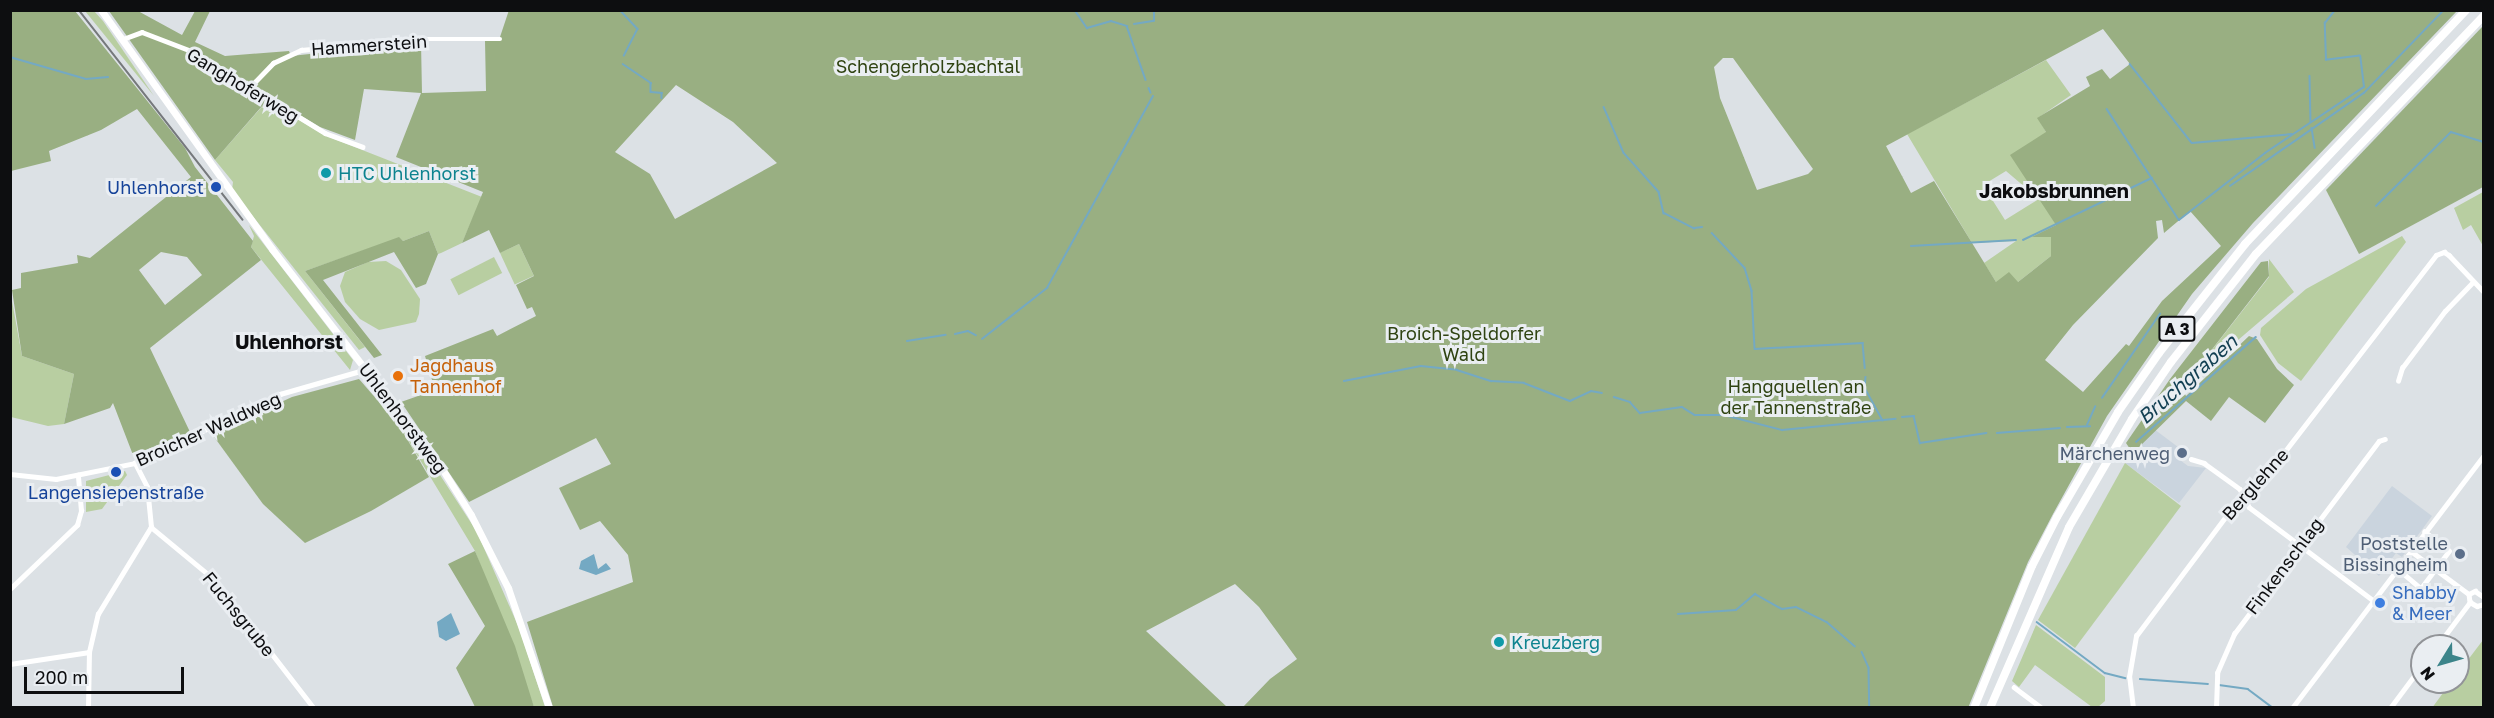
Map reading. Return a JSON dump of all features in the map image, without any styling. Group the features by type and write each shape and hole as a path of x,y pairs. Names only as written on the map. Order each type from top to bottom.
{"highway":[{"name":"A 3","path":"1974,708 2032,566 2057,517 2112,422 2159,353 2245,243 2466,10"},
{"name":"A 3","path":"1990,708 2069,527 2132,419 2171,362 2256,254 2484,15"}],"main road":[{"name":"Uhlenhorstweg","path":"101,10 209,164 439,464 472,516 508,588 549,708"}],"street":[{"name":"Ganghoferweg","path":"123,39 142,32 194,52 325,133 363,147"},
{"name":"Hammerstein","path":"251,86 273,63 302,50 420,39 500,39"},
{"name":"Berglehne","path":"2133,708 2129,677 2136,636 2244,497 2259,485 2436,255 2444,252 2473,282"},
{"path":"2398,381 2402,368 2434,326 2473,282 2484,292"},
{"name":"Broicher Waldweg","path":"10,474 27,478 78,475 135,463 280,394 367,369"},
{"name":"Finkenschlag","path":"2216,708 2216,685 2224,651 2300,545 2379,441 2385,439"},
{"path":"2292,708 2484,454"},
{"path":"2191,459 2204,463 2240,489 2248,507 2374,601"},
{"path":"88,708 89,652 98,614 151,527 147,487 135,463"},
{"path":"10,589 77,525 81,511 78,475"},
{"name":"Fuchsgrube","path":"151,527 215,580 314,708"},
{"path":"2398,569 2421,588 2449,551 2425,532"},
{"path":"2411,551 2469,594 2470,602 2446,634"},
{"path":"2469,594 2475,591 2483,599 2477,606 2470,602"},
{"path":"10,664 89,652"},
{"path":"2390,708 2410,682"},
{"path":"2014,687 2042,708"}],"shaded area":[{"path":"2154,429 2182,450 2176,457 2188,466 2206,468 2179,503 2125,463 2130,449 2137,449"},
{"path":"2392,486 2432,516 2402,557 2396,553 2379,576 2346,547"}],"green space":[{"name":"Broich-Speldorfer Wald","path":"509,10 2457,11 2253,223 2192,294 2107,416 2053,514 2028,562 1968,708 1243,707 1270,679 1297,659 1259,607 1235,584 1146,631 1227,707 553,707 527,622 633,582 628,555 600,521 580,530 559,488 611,464 596,438 469,502 401,402 435,390 425,356 493,329 497,336 536,316 532,307 527,309 516,285 534,276 519,244 500,253 489,230 462,243 483,192 396,157 421,93 364,89 355,140 320,127 270,97 215,160 109,11 138,11 182,35 195,11 210,11 195,42 225,56 289,51 291,56 421,42 422,93 486,91 485,41 499,40","holes":["2103,29 2130,64 2110,79 2102,69 2086,77 2090,86 2037,118 2046,132 2010,155 2056,225 2032,237 2051,237 2051,256 2018,282 2009,272 1996,282 1934,181 1911,193 1886,146","1723,58 1733,58 1813,169 1808,174 1757,190 1720,98 1714,67","676,85 733,122 777,163 675,219 650,174 615,152","2190,211 2221,246 2162,301 2129,346 2126,344 2083,392 2045,360 2073,325 2158,238 2156,221 2162,220 2164,233"]},
{"path":"10,11 75,11 185,148 195,167 253,241 251,247 261,260 150,348 190,432 133,455 113,403 110,408 64,424 74,374 22,356 12,290 21,288 21,273 78,263 77,255 90,258 191,177 137,109 101,130 49,151 51,161 11,171","holes":["161,252 187,257 202,275 165,305 139,270"]},
{"path":"85,11 94,11 103,21 154,96"},
{"path":"2483,26 2483,187 2359,254 2326,190"},
{"path":"2046,60 2071,95 2038,118 2046,132 2056,225 2034,237 2051,237 2051,256 2018,282 1996,282 1984,263 2016,241 1972,243 1907,134","holes":["2006,171 2039,199 2005,220 1983,185"]},
{"path":"267,101 324,135 482,197 462,243 441,253 438,254 429,231 403,241 399,238 305,271 365,347 359,350 232,190 233,182 215,160"},
{"path":"2483,192 2483,246 2471,225 2463,230 2454,208"},
{"path":"249,225 353,360 350,370 251,247 254,236"},
{"path":"429,231 438,254 426,284 416,288 394,252 323,280 382,355 374,358 305,271 399,237 403,241"},
{"path":"2402,236 2406,242 2301,381 2278,363 2260,335 2261,328 2306,289"},
{"path":"519,244 534,276 515,285 500,253"},
{"path":"494,257 502,273 459,295 450,279"},
{"path":"2269,259 2294,292 2182,388 2269,277"},
{"path":"386,261 401,270 420,299 419,314 416,322 379,330 360,319 345,302 340,286 345,272 368,262"},
{"path":"2268,261 2269,276 2182,388 2186,396 2249,336 2257,339 2277,369 2294,385 2265,423 2229,397 2211,421 2186,401 2137,449 2130,449 2126,443 2170,379 2261,262"},
{"path":"10,290 22,356 74,374 64,424 48,426 11,417"},
{"path":"359,379 399,425 429,477 371,511 305,543 263,504 212,434 292,397"},
{"path":"399,425 407,428 427,455 477,532 519,628 545,707 534,707 475,551"},
{"path":"2125,463 2181,506 2075,648 2038,620"},
{"path":"125,471 127,475 102,509 86,512 86,481"},
{"path":"475,551 515,646 534,707 475,707 456,668 485,626 448,564"},
{"path":"2036,625 2105,677 2105,701 2098,707 2092,707 2035,665 2019,687 2012,681"},
{"path":"2483,640 2483,707 2432,708 2442,694 2470,694 2470,657"}],"water":[{"path":"594,554 598,569 606,563 611,569 596,575 579,569 581,561"},
{"path":"451,613 460,634 446,641 439,637 437,622"}],"waterway":[{"path":"620,10 638,29 624,56"},
{"path":"1075,10 1087,28 1111,21 1127,26 1146,80"},
{"path":"1134,24 1154,21 1154,10"},
{"path":"2107,109 2179,220 2265,153 2364,87 2360,56 2326,60 2325,23 2335,10"},
{"path":"2230,186 2364,93 2442,12"},
{"path":"10,57 86,79 108,77"},
{"path":"623,64 651,83 651,92 662,93 662,98"},
{"path":"2130,64 2192,143 2292,134"},
{"path":"2310,76 2311,122"},
{"path":"1149,88 1151,93"},
{"path":"982,339 1047,288 1153,96"},
{"path":"1604,107 1624,153 1659,192 1664,213 1694,228 1702,227"},
{"path":"2312,128 2315,148"},
{"path":"2376,206 2451,132 2484,142"},
{"path":"2023,240 2152,178"},
{"path":"1712,233 1745,268 1752,291 1755,349 1863,343 1865,368"},
{"path":"1911,246 2016,240"},
{"path":"2102,398 2160,314"},
{"path":"955,334 968,331 976,335"},
{"path":"907,341 946,335"},
{"name":"Bruchgraben","path":"2136,442 2256,337"},
{"path":"1344,381 1421,366 1457,370 1491,381 1524,383 1570,401 1591,391 1602,393"},
{"path":"1866,377 1865,388 1883,420"},
{"path":"1614,397 1630,402 1640,413 1682,407 1695,415 1724,415 1782,430 1895,419"},
{"path":"2087,425 2095,407"},
{"path":"1902,417 1914,416 1920,443 1986,433"},
{"path":"2067,427 2090,426"},
{"path":"1997,433 2060,428"},
{"path":"1678,614 1736,610 1755,594 1782,609 1796,607 1827,622 1855,646"},
{"path":"2037,622 2105,673 2125,678"},
{"path":"1862,652 1869,668 1870,707 1885,708"},
{"path":"2140,679 2208,684"},
{"path":"2219,685 2248,689 2273,708"}],"tram line":[{"path":"79,10 243,220"}],"place":[{"name":"HTC Uhlenhorst","path":"326,173"},
{"name":"Uhlenhorst","path":"216,187"},
{"name":"Jagdhaus Tannenhof","path":"398,376"},
{"name":"Märchenweg","path":"2182,453"},
{"name":"Langensiepenstraße","path":"116,472"},
{"name":"Poststelle Bissingheim","path":"2460,554"},
{"name":"Shabby & Meer","path":"2380,603"},
{"name":"Kreuzberg","path":"1499,642"}],"district":[{"name":"Jakobsbrunnen","path":"2054,190"},
{"name":"Uhlenhorst","path":"289,341"}],"park label":[{"name":"Schengerholzbachtal","path":"928,66"},
{"name":"Hangquellen an der Tannenstraße","path":"1796,397"}]}
